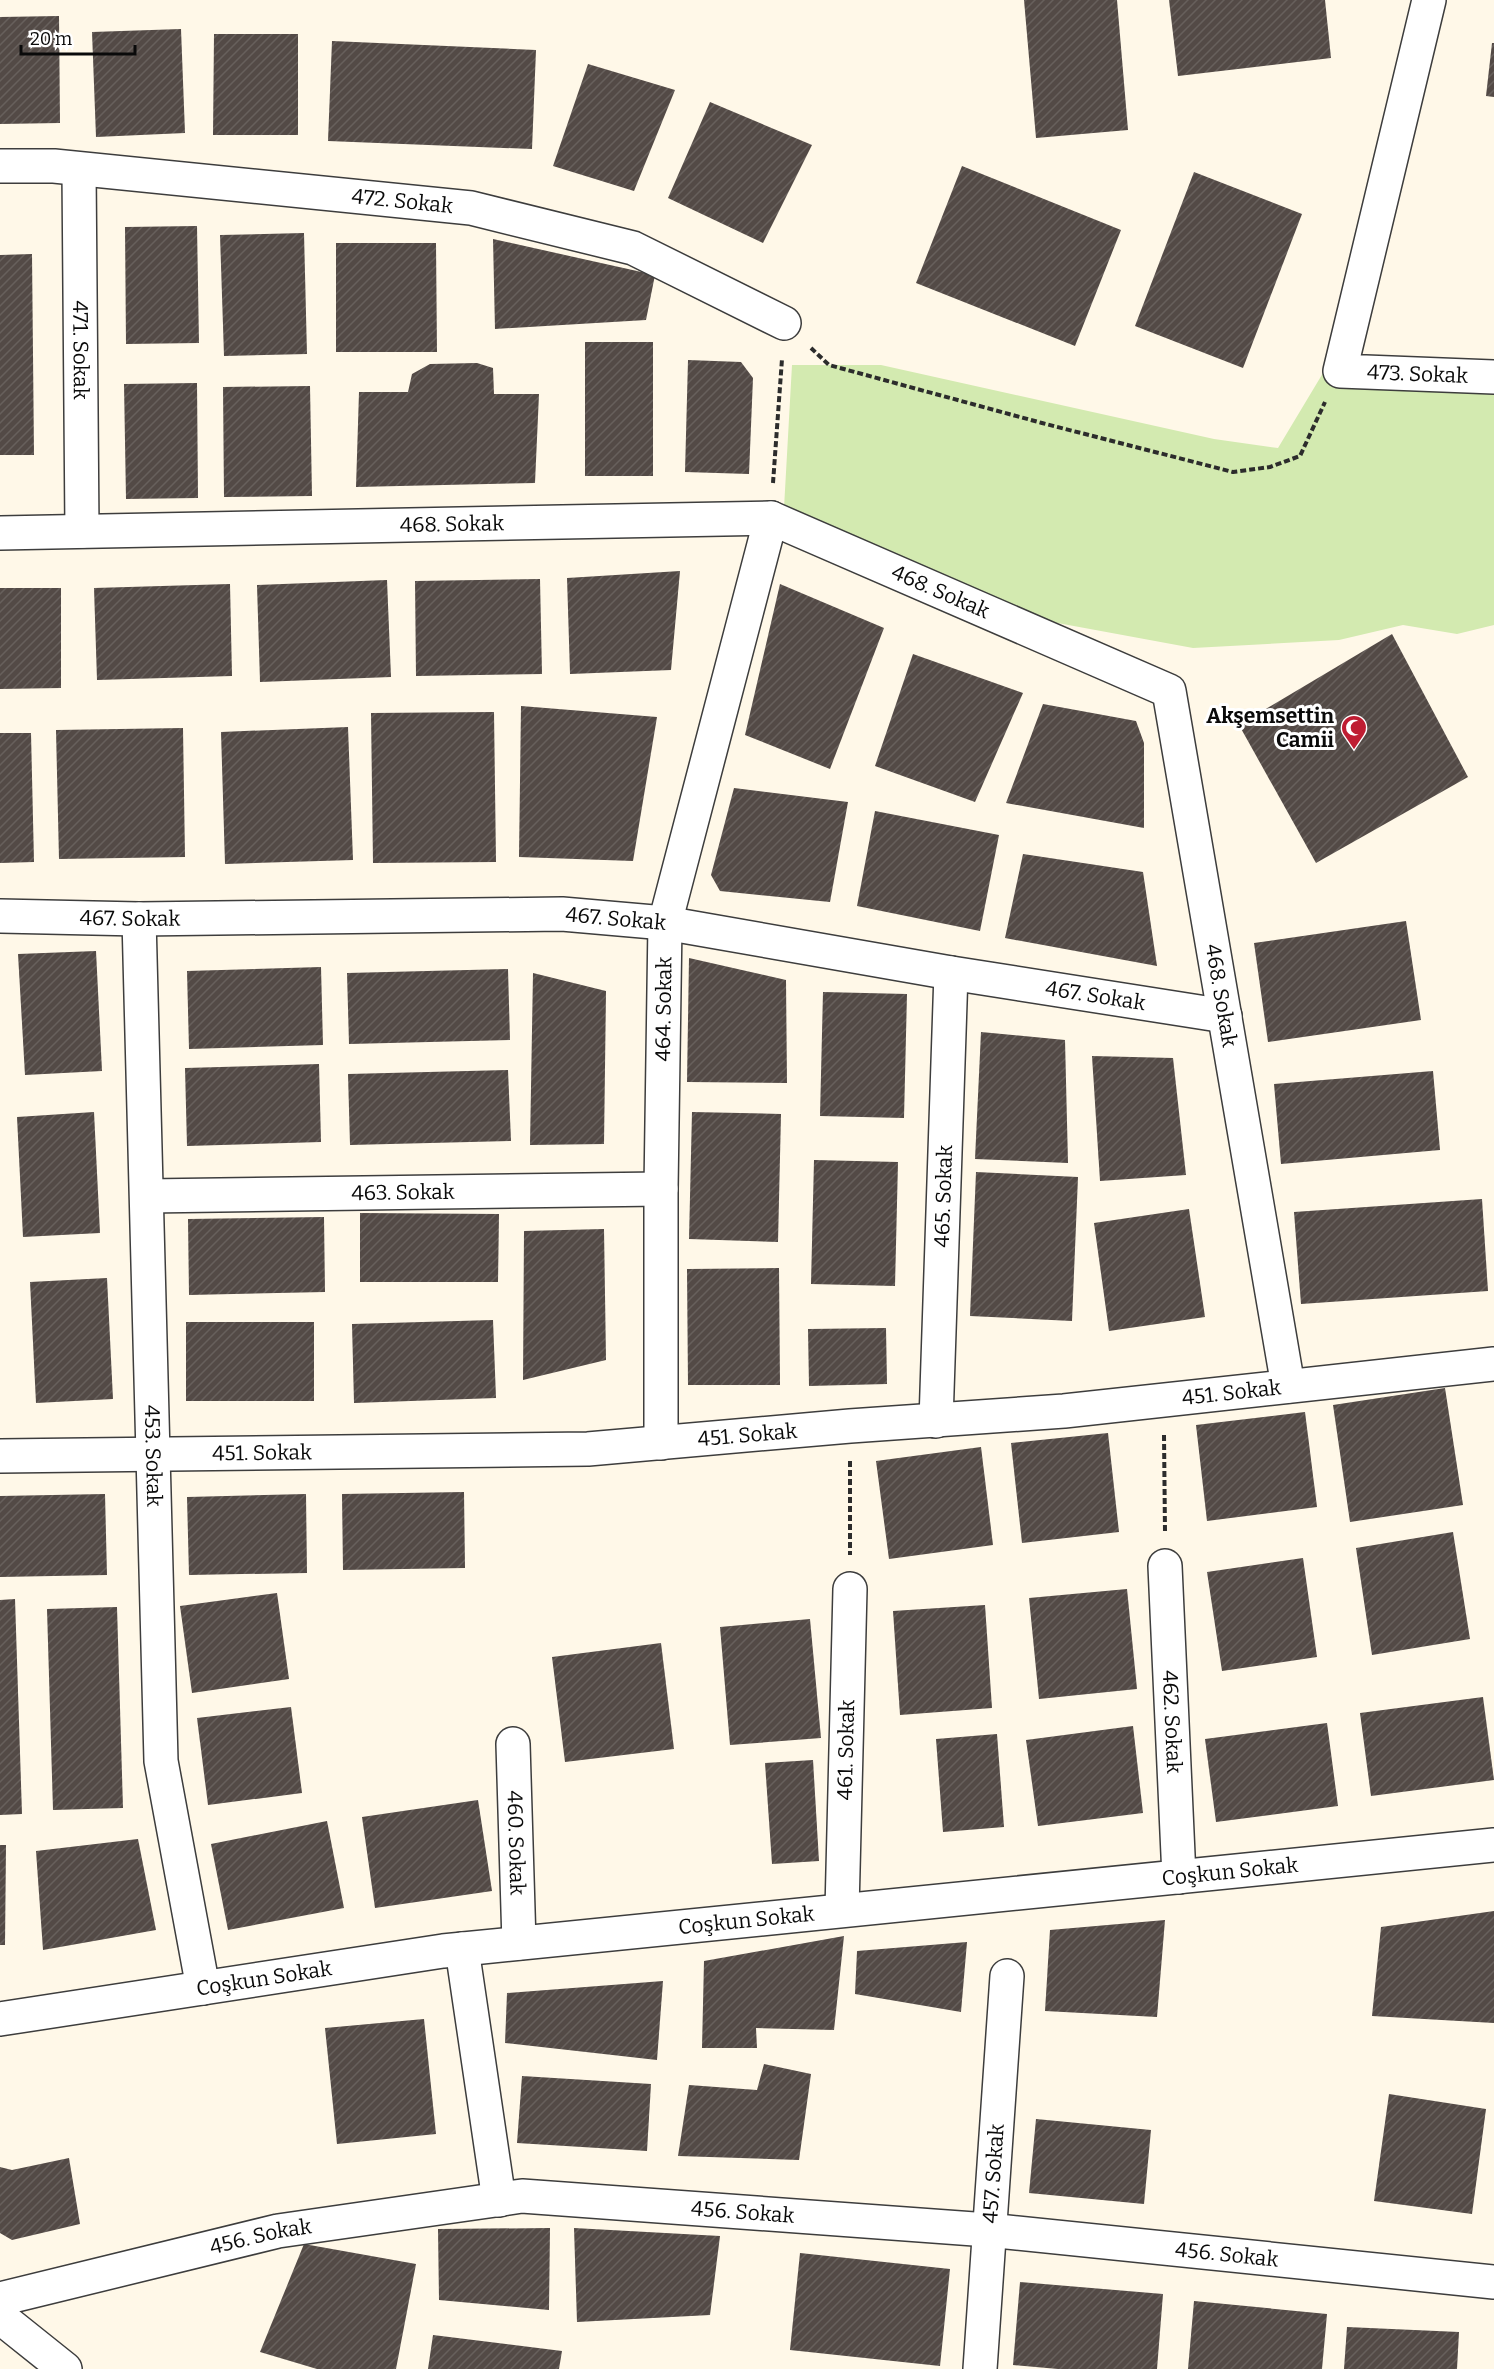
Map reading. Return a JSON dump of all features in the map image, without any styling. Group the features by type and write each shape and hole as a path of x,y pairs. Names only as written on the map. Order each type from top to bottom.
{"street":[{"path":"1340,371 1429,0"},
{"name":"472. Sokak","path":"0,166 54,166 471,208 633,248 784,323"},
{"name":"471. Sokak","path":"79,170 82,531"},
{"name":"473. Sokak","path":"1340,371 1494,377"},
{"name":"468. Sokak","path":"0,533 771,518 1169,691 1288,1386"},
{"name":"464. Sokak","path":"661,1443 661,1189 665,924 771,518"},
{"name":"467. Sokak","path":"0,916 139,919 562,914 665,924 951,973 1225,1016"},
{"name":"453. Sokak","path":"139,919 161,1761 202,1988"},
{"name":"465. Sokak","path":"936,1421 951,973"},
{"name":"463. Sokak","path":"147,1196 661,1189"},
{"name":"451. Sokak","path":"0,1456 588,1449 850,1426 1064,1411 1494,1364"},
{"name":"462. Sokak","path":"1165,1566 1179,1877"},
{"name":"461. Sokak","path":"842,1910 850,1589"},
{"name":"460. Sokak","path":"513,1744 519,1943"},
{"name":"Coşkun Sokak","path":"0,2019 462,1949 1494,1845"},
{"path":"462,1949 499,2200"},
{"name":"457. Sokak","path":"980,2369 1006,1976"},
{"name":"456. Sokak","path":"0,2299 278,2231 522,2196 988,2230 1494,2282"},
{"path":"0,2317 65,2369"}],"path":[{"path":"784,323 830,365 1233,472 1270,467 1300,456 1340,371"},
{"path":"771,518 784,323"},
{"path":"1163,1400 1165,1566"},
{"path":"850,1426 850,1589"}],"green space":[{"path":"792,365 881,365 1214,439 1278,448 1323,373 1404,386 1494,391 1494,625 1457,634 1403,625 1339,640 1193,648 1025,617 784,508"}],"building":[{"path":"1024,0 1117,0 1128,130 1036,138"},
{"path":"1169,0 1325,0 1331,58 1178,76"},
{"path":"59,16 60,123 0,124 0,17"},
{"path":"181,29 185,133 96,137 92,32"},
{"path":"214,34 298,34 298,135 213,135"},
{"path":"332,41 536,50 532,149 328,141"},
{"path":"1492,43 1494,43 1494,97 1486,96"},
{"path":"588,64 675,90 634,191 553,166"},
{"path":"710,102 812,145 763,243 668,198"},
{"path":"962,166 1121,230 1075,346 916,283"},
{"path":"1194,172 1302,214 1243,368 1135,326"},
{"path":"197,226 199,343 126,344 125,227"},
{"path":"304,233 307,354 224,356 220,235"},
{"path":"493,239 655,275 646,320 495,329"},
{"path":"336,243 436,243 437,352 336,352"},
{"path":"32,254 34,455 0,455 0,255"},
{"path":"585,342 653,342 653,476 585,476"},
{"path":"688,360 741,362 753,378 749,474 685,472"},
{"path":"477,363 493,368 494,394 539,394 535,483 356,487 359,392 408,392 412,374 430,364"},
{"path":"197,383 198,498 126,499 124,384"},
{"path":"310,386 312,496 224,497 223,387"},
{"path":"680,571 671,670 570,674 567,578"},
{"path":"540,579 542,674 416,676 415,581"},
{"path":"387,580 391,677 260,682 257,585"},
{"path":"230,584 232,676 97,680 94,588"},
{"path":"780,584 884,628 830,769 745,735"},
{"path":"0,588 61,588 61,688 0,689"},
{"name":"Akşemsettin Camii","path":"1392,634 1468,777 1316,863 1239,725"},
{"path":"913,654 1023,693 975,802 875,766"},
{"path":"1043,704 1136,721 1144,743 1144,828 1006,803"},
{"path":"521,706 657,717 633,861 519,857"},
{"path":"494,712 496,862 373,863 371,713"},
{"path":"348,727 353,860 225,864 221,732"},
{"path":"183,728 185,857 59,859 56,730"},
{"path":"0,733 31,733 34,862 0,863"},
{"path":"734,788 848,802 830,902 720,891 711,875"},
{"path":"875,811 999,835 980,931 857,906"},
{"path":"1023,854 1143,872 1157,966 1005,938"},
{"path":"1406,921 1421,1020 1268,1042 1254,943"},
{"path":"96,951 102,1071 25,1075 18,954"},
{"path":"689,958 786,980 787,1083 687,1082"},
{"path":"321,967 323,1045 189,1049 187,971"},
{"path":"508,969 510,1040 349,1044 347,973"},
{"path":"533,973 606,991 604,1144 530,1145"},
{"path":"823,992 907,994 904,1118 820,1116"},
{"path":"981,1032 1065,1040 1068,1163 975,1159"},
{"path":"1092,1056 1173,1058 1186,1175 1100,1181"},
{"path":"319,1064 321,1142 187,1146 185,1068"},
{"path":"508,1070 511,1141 350,1145 348,1074"},
{"path":"1433,1071 1440,1150 1281,1164 1274,1084"},
{"path":"94,1112 100,1233 23,1237 17,1117"},
{"path":"692,1112 781,1114 778,1242 689,1239"},
{"path":"814,1160 898,1162 895,1286 811,1284"},
{"path":"976,1172 1078,1177 1072,1321 970,1316"},
{"path":"1482,1199 1488,1291 1301,1304 1294,1212"},
{"path":"1189,1209 1205,1317 1109,1331 1094,1223"},
{"path":"360,1213 499,1214 498,1282 360,1282"},
{"path":"324,1217 325,1292 189,1295 188,1219"},
{"path":"604,1229 606,1360 523,1380 524,1231"},
{"path":"779,1268 780,1385 688,1385 687,1269"},
{"path":"107,1278 113,1399 36,1403 30,1282"},
{"path":"493,1320 496,1398 354,1403 352,1324"},
{"path":"186,1322 314,1322 314,1401 186,1401"},
{"path":"886,1328 887,1384 809,1386 808,1329"},
{"path":"1445,1388 1463,1505 1350,1522 1333,1405"},
{"path":"1305,1412 1317,1507 1207,1521 1196,1425"},
{"path":"1108,1433 1119,1532 1022,1543 1011,1443"},
{"path":"981,1447 993,1545 889,1559 876,1461"},
{"path":"464,1492 465,1568 343,1570 342,1494"},
{"path":"105,1494 107,1575 0,1577 0,1496"},
{"path":"306,1494 307,1573 189,1575 187,1497"},
{"path":"1453,1532 1470,1639 1372,1655 1356,1548"},
{"path":"1303,1558 1317,1657 1222,1671 1207,1572"},
{"path":"1127,1589 1137,1689 1039,1699 1029,1598"},
{"path":"277,1593 289,1679 192,1693 180,1606"},
{"path":"15,1599 22,1814 0,1815 0,1600"},
{"path":"985,1605 992,1708 900,1715 893,1611"},
{"path":"117,1607 123,1808 53,1810 47,1609"},
{"path":"810,1619 821,1738 730,1745 720,1627"},
{"path":"661,1643 674,1749 565,1762 552,1657"},
{"path":"1483,1697 1494,1780 1371,1796 1360,1713"},
{"path":"291,1707 302,1793 208,1805 197,1718"},
{"path":"1327,1723 1338,1806 1216,1822 1205,1739"},
{"path":"1133,1726 1143,1813 1038,1826 1026,1740"},
{"path":"997,1734 1004,1827 943,1832 936,1739"},
{"path":"813,1760 819,1861 772,1864 765,1763"},
{"path":"478,1800 492,1891 375,1908 362,1817"},
{"path":"327,1821 344,1908 228,1930 211,1844"},
{"path":"138,1839 156,1930 43,1950 36,1851"},
{"path":"0,1845 6,1845 5,1945 0,1945"},
{"path":"1494,1911 1494,2023 1372,2016 1381,1927"},
{"path":"1165,1920 1157,2017 1045,2011 1050,1930"},
{"path":"844,1936 834,2030 756,2028 757,2048 702,2048 704,1961"},
{"path":"967,1942 961,2012 855,1994 857,1951"},
{"path":"663,1981 657,2060 505,2043 507,1993"},
{"path":"424,2019 436,2134 337,2144 325,2028"},
{"path":"764,2064 811,2074 799,2160 678,2156 689,2085 757,2090"},
{"path":"522,2076 651,2084 647,2151 517,2143"},
{"path":"1389,2094 1486,2109 1472,2214 1374,2201"},
{"path":"1036,2119 1151,2130 1144,2204 1029,2193"},
{"path":"69,2158 80,2224 12,2240 0,2233 0,2167 12,2170"},
{"path":"550,2228 549,2310 439,2300 438,2229"},
{"path":"574,2228 720,2236 710,2315 577,2322"},
{"path":"304,2244 416,2264 396,2369 317,2369 260,2352"},
{"path":"800,2253 950,2269 940,2366 790,2350"},
{"path":"1020,2282 1163,2294 1157,2369 1058,2369 1013,2365"},
{"path":"1194,2301 1327,2314 1322,2369 1188,2369"},
{"path":"1347,2327 1459,2332 1457,2369 1344,2369"},
{"path":"433,2335 562,2351 559,2369 428,2369"}],"place":[{"name":"Akşemsettin Camii","path":"1354,751"}]}
